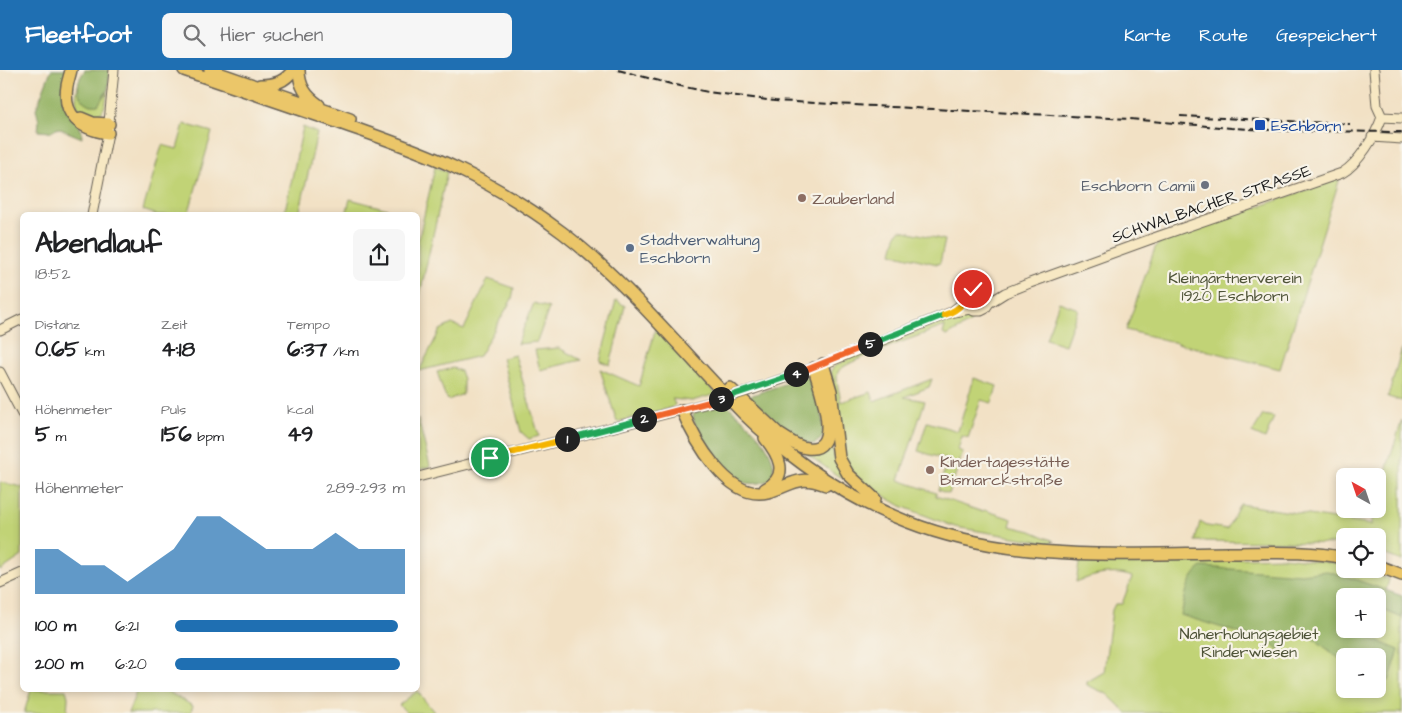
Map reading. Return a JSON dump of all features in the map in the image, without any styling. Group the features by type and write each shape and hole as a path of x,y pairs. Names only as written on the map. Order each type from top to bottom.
{"highway":[{"path":"71,70 67,95 67,103 71,113 84,127 108,129"},
{"path":"78,70 71,89 71,102 75,112 87,121 108,129"},
{"path":"184,70 410,148 458,169 498,190 563,233 644,306 746,416 775,452 780,465 778,477 770,486 760,490 748,490"},
{"path":"210,70 420,144 486,175 542,209 623,275 718,376 776,432 818,466 840,480 875,499 909,514 955,530 990,538 1070,546 1299,545 1336,549"},
{"path":"252,84 275,84 286,78 293,70"},
{"path":"299,70 301,86 305,92 317,104 332,112"},
{"path":"776,432 802,447 808,448 817,447 825,439 827,429 826,411 818,366"},
{"path":"818,366 831,391 839,458 848,474 875,499"},
{"path":"682,410 698,442 716,468 737,486 756,492 768,492 792,482 803,480 815,481 849,494"},
{"path":"746,416 802,464 849,494 921,527 974,542 1021,550 1102,554 1297,553 1336,557"},
{"path":"1386,561 1402,567"},
{"path":"1386,569 1402,575"}],"street":[{"path":"93,212 108,129 114,70"},
{"path":"1374,70 1377,106 1382,117 1402,118"},
{"name":"SCHWALBACHER STRASSE","path":"988,299 1121,250 1342,173 1352,166 1372,137 1382,117"},
{"path":"1372,137 1402,139"},
{"name":"SCHWALBACHER STRASSE","path":"420,476 682,410 754,389 818,366 949,313 960,306 966,299 968,292 976,288 984,290 988,299 986,308 981,311 970,309 949,313"},
{"path":"966,299 970,309"},
{"path":"0,330 20,320"},
{"path":"0,372 20,410"},
{"path":"0,584 20,574"}],"green space":[{"path":"51,70 67,70 65,87 81,130 82,138 58,128 51,132 38,131 39,121 36,109"},
{"path":"85,70 110,70 108,89 98,105 88,104 80,95 79,81"},
{"path":"79,82 80,95 104,97 108,89 103,109 95,118 79,109 76,94"},
{"path":"184,124 212,132 189,212 149,212 143,210 162,145 177,149"},
{"path":"303,127 317,133 300,212 285,212"},
{"path":"435,167 447,172 420,294 420,233"},
{"name":"Kleingärtnerverein 1920 Eschborn","path":"1338,179 1339,181 1280,369 1126,330 1155,248 1161,241"},
{"path":"350,199 391,210 391,212 347,212"},
{"path":"901,230 945,240 940,263 937,264 892,253 897,233"},
{"path":"488,279 514,288 512,299 479,356 420,371 440,330 452,324 464,329"},
{"path":"616,300 625,306 610,365 600,361"},
{"path":"1059,302 1078,309 1065,345 1046,339"},
{"path":"534,303 549,308 537,342 517,344"},
{"path":"962,314 971,319 971,322 947,336 943,334 945,326 843,367 837,375 841,402 871,392 874,401 932,379 929,387 904,397 925,401 899,480 936,493 936,496 983,512 984,510 1012,519 1010,526 1031,531 1054,541 1050,543 955,527 901,506 861,482 844,461 831,370 836,365 865,351"},
{"path":"656,328 716,394 692,401 672,399 675,404 673,407 617,422 600,369 639,386"},
{"path":"559,348 581,360 540,370 535,350"},
{"path":"1402,348 1402,401 1388,397"},
{"path":"515,355 539,436 529,439 521,432 502,358"},
{"path":"453,368 460,371 463,379 463,394 448,400 437,372"},
{"path":"808,377 813,381 822,414 823,437 815,444 799,443 747,397"},
{"path":"974,378 997,386 992,403 981,400 968,438 962,436 958,450 963,452 949,494 938,490 948,460 918,451 927,422 958,431"},
{"path":"725,403 751,427 767,447 772,457 774,468 772,479 752,484 737,480 727,472 708,449 694,422 693,415 698,410"},
{"path":"1263,415 1274,417 1265,439 1252,433"},
{"path":"1402,420 1402,561 1386,555 1386,528 1336,528 1336,545 1195,541 1200,522 1207,526 1227,529 1240,504 1371,525 1373,518 1386,518 1386,471"},
{"path":"420,427 430,466 420,469"},
{"path":"830,435 834,457 856,484 835,474 804,452 813,452"},
{"path":"0,482 20,487 20,557 0,571"},
{"name":"Naherholungsgebiet Rinderwiesen","path":"1283,557 1336,563 1336,578 1389,579 1386,591 1402,598 1402,713 1127,713 1107,694 1087,685 1087,682 1104,672 1112,610 1115,604 1122,604 1132,577 1104,574 1076,582 1080,558 1167,560"},
{"path":"1202,567 1301,574 1327,571 1336,574 1336,578 1351,578 1379,588 1336,588 1336,638 1372,638 1399,650 1389,681 1386,680 1386,648 1336,648 1336,656 1303,630 1296,630 1289,636 1287,646 1279,650 1271,643 1181,615 1190,582"},
{"path":"1386,590 1402,596 1402,618 1386,611"},
{"path":"30,692 67,692 67,713 24,713"},
{"path":"136,692 168,692 193,706 190,713 128,713"},
{"path":"418,692 434,712 407,713 399,705"}],"railway":[{"path":"618,70 708,92 775,101 1129,119 1289,131 1402,132"},
{"path":"1180,116 1350,124"}],"place":[{"name":"Eschborn","path":"1260,125"},
{"name":"Eschborn Camii","path":"1205,185"},
{"name":"Zauberland","path":"802,198"},
{"name":"Stadtverwaltung Eschborn","path":"630,248"},
{"name":"Kindertagesstätte Bismarckstraße","path":"930,470"}],"route":[{"path":"490,458 708,403 786,378 949,313 960,306 966,299 968,292 973,289"}]}
